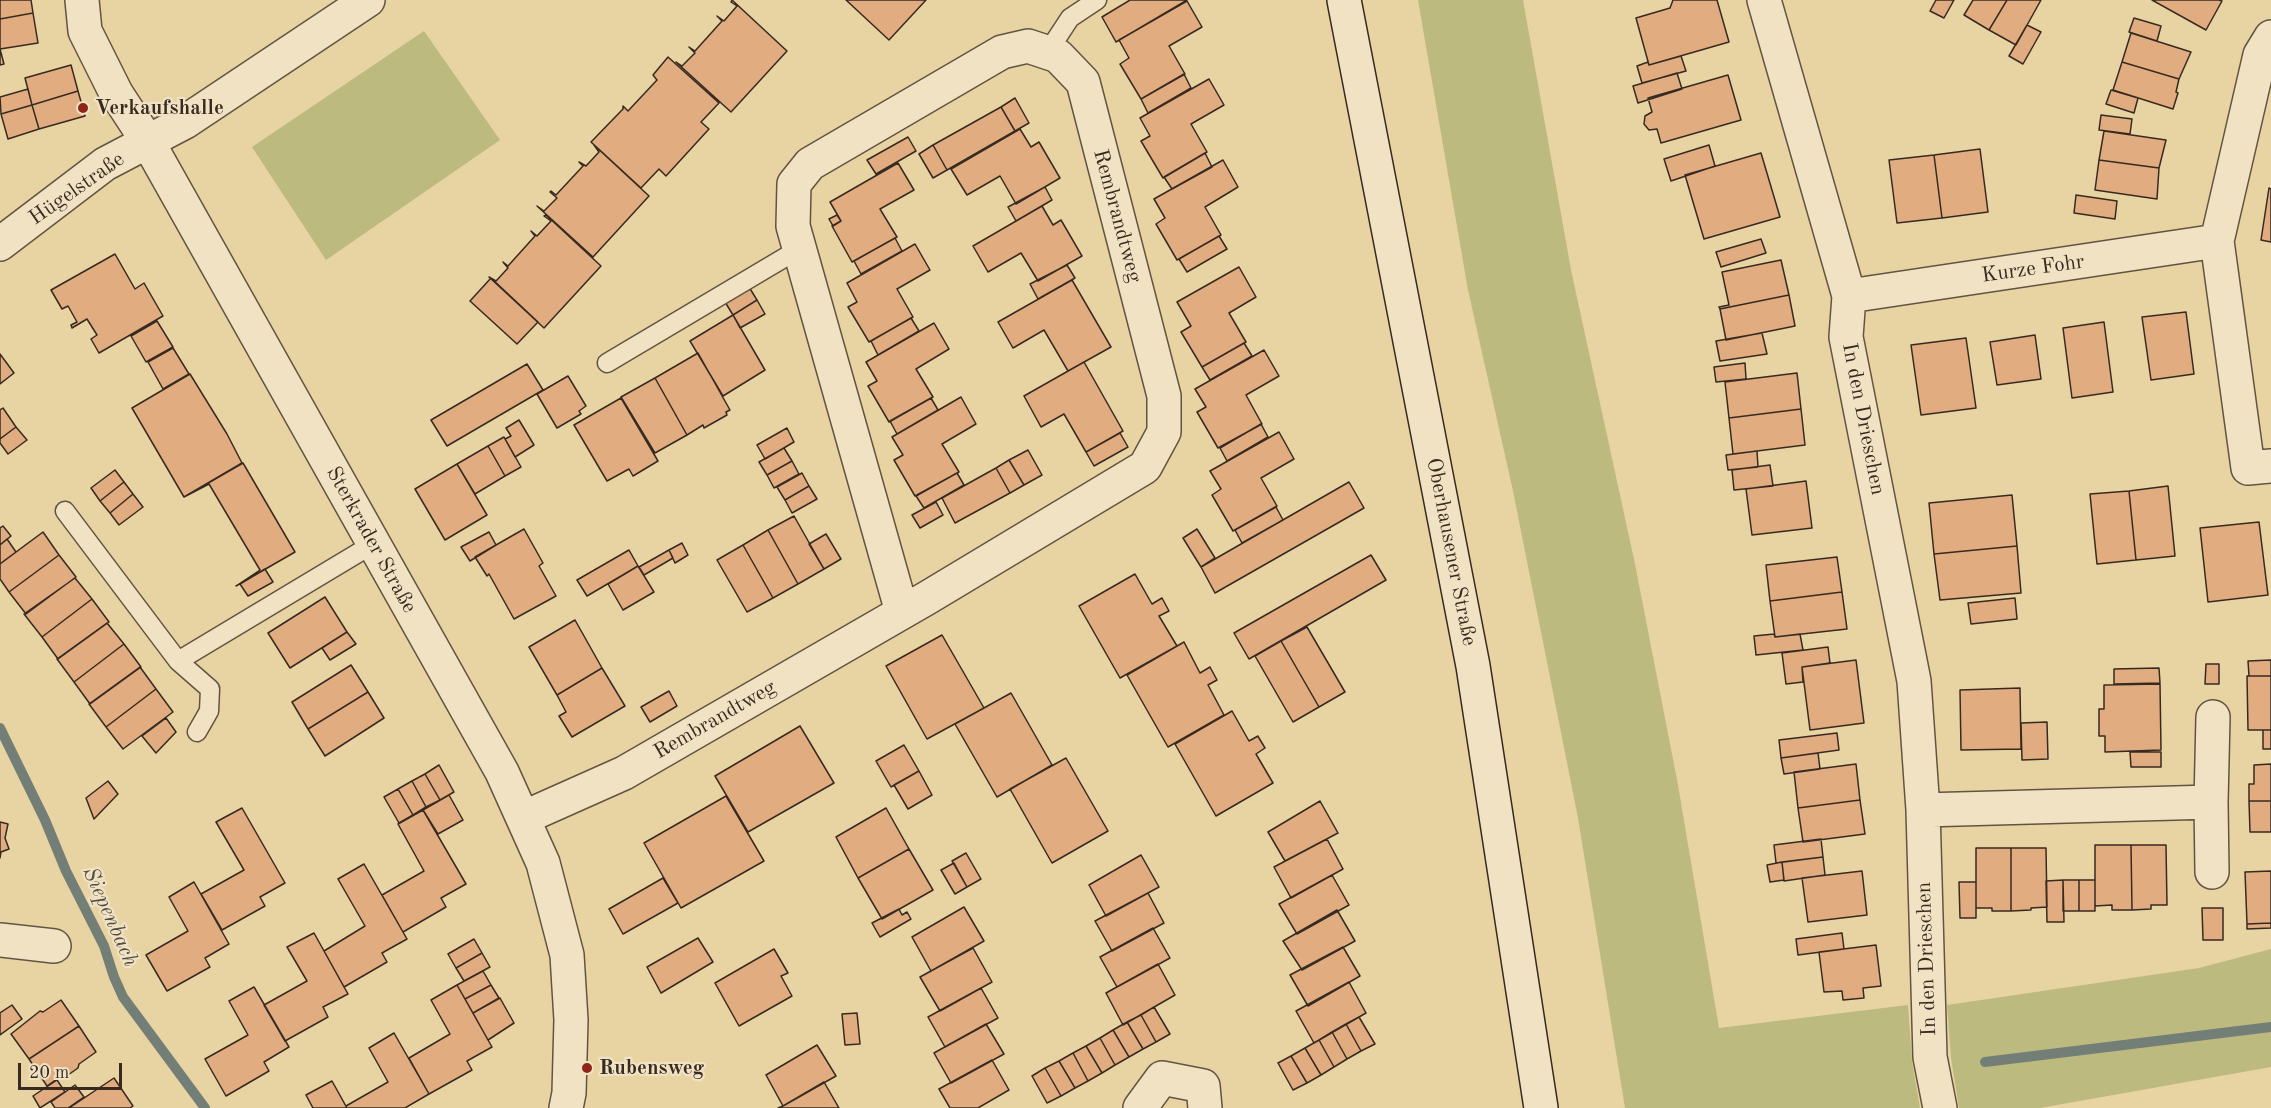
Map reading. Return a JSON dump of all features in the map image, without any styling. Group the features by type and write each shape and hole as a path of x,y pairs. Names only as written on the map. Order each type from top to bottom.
{"street":[{"name":"Sterkrader Straße","path":"82,0 85,31 116,93 148,142 502,772 543,862 567,955 571,1020 569,1093 566,1108"},
{"name":"Hügelstraße","path":"0,244 105,164 185,122 368,0"},
{"name":"Oberhausener Straße","path":"1344,0 1473,666 1541,1108"},
{"name":"In den Drieschen","path":"1764,0 1849,296 1846,337 1914,681 1923,810 1930,1057 1940,1108"},
{"path":"2271,37 2260,55 2217,241 2248,468 2271,466"},
{"name":"Rembrandtweg","path":"523,818 624,773 902,612 1145,467 1164,432 1164,396 1083,82 1058,56 1028,46 1002,52 810,164 794,184 793,226 902,612"},
{"name":"Kurze Fohr","path":"1849,296 2217,241"},
{"path":"2212,717 2212,872"},
{"path":"1923,810 2211,802"},
{"path":"0,940 54,946"},
{"path":"1140,1108 1162,1078 1203,1086 1204,1108"}],"lane":[{"path":"1047,52 1070,18 1097,0"},
{"path":"607,363 799,249"},
{"path":"65,511 178,661 210,689 209,711 197,732"},
{"path":"178,661 374,544"}],"shaded area":[{"path":"1418,0 1523,0 1571,270 1635,564 1678,785 1719,1028 1908,1005 1912,1061 1920,1108 1625,1108 1578,818 1513,491 1468,290"},
{"path":"424,31 500,140 326,260 252,147"},
{"path":"2271,949 2271,1067 2040,1108 1959,1108 1951,1058 1947,1005 2199,968"}],"building":[{"path":"0,0 31,0 33,13 0,19"},
{"path":"732,0 787,51 731,112 676,62 682,66 695,53 689,47 695,51 722,21 717,16 724,21 737,6 731,2"},
{"path":"846,0 926,0 889,40"},
{"path":"1130,0 1187,0 1116,42 1102,17"},
{"path":"1673,0 1717,0 1729,42 1649,65 1636,18 1670,8"},
{"path":"1936,0 1954,0 1944,18 1930,11"},
{"path":"1973,0 2007,0 1989,30 1964,15"},
{"path":"2007,0 2041,0 2016,45 1989,30"},
{"path":"2152,0 2219,0 2222,1 2206,30"},
{"path":"1187,1 1202,27 1169,46 1185,74 1141,99 1120,64 1129,58 1119,40"},
{"path":"33,13 38,43 0,49 0,19"},
{"path":"2134,18 2161,26 2157,41 2129,32"},
{"path":"2027,25 2041,32 2023,64 2009,56"},
{"path":"2131,33 2191,52 2179,79 2122,62"},
{"path":"0,49 4,64 0,65"},
{"path":"1681,56 1686,71 1642,83 1637,66"},
{"path":"668,57 719,103 701,122 709,129 666,176 659,169 641,188 591,142 623,109 623,106 628,111 657,80 653,75"},
{"path":"2122,62 2179,79 2173,109 2113,90"},
{"path":"71,65 78,91 32,105 25,78"},
{"path":"1677,73 1682,89 1638,103 1633,86"},
{"path":"1184,74 1191,88 1148,113 1141,99"},
{"path":"1728,75 1741,120 1661,143 1657,129 1649,130 1644,124 1645,116 1652,112 1648,98"},
{"path":"1209,79 1224,105 1191,124 1207,152 1163,178 1141,141 1150,136 1140,118"},
{"path":"28,89 32,105 1,114 0,97"},
{"path":"2111,90 2138,98 2134,113 2106,104"},
{"path":"78,91 85,116 39,129 32,105"},
{"path":"1015,98 1029,123 1015,131 1001,107"},
{"path":"32,105 39,129 8,139 1,114"},
{"path":"1001,107 1015,131 947,170 933,145"},
{"path":"2101,115 2132,119 2130,134 2099,130"},
{"path":"1020,129 1031,147 1039,142 1060,178 1016,204 1000,176 967,195 951,169"},
{"path":"2104,131 2166,140 2159,168 2099,160"},
{"path":"908,137 916,151 876,174 867,160"},
{"path":"594,145 649,196 593,257 537,206 544,211 557,198 550,192 556,195 583,166 579,162 586,166 599,152"},
{"path":"933,145 947,170 933,178 919,154"},
{"path":"1709,145 1715,166 1671,181 1664,159"},
{"path":"1980,149 1988,212 1942,218 1934,155"},
{"path":"1205,153 1212,167 1172,189 1164,177"},
{"path":"1761,153 1780,217 1704,239 1685,175"},
{"path":"1934,155 1942,218 1897,223 1889,160"},
{"path":"1223,160 1238,187 1205,207 1221,235 1177,260 1156,224 1165,218 1154,199"},
{"path":"2099,160 2159,168 2157,199 2095,190"},
{"path":"898,163 914,190 880,209 897,237 852,262 832,226 841,221 830,202"},
{"path":"1045,187 1052,200 1016,221 1008,207"},
{"path":"2269,188 2271,189 2271,242 2261,240"},
{"path":"2076,195 2117,201 2115,219 2074,213"},
{"path":"1042,206 1053,225 1061,220 1082,256 1038,281 1021,253 988,272 973,246"},
{"path":"546,215 601,266 544,328 489,277 496,281 508,268 503,262 508,266 535,236 531,231 537,236 551,221 544,216"},
{"path":"837,215 841,221 833,226 829,219"},
{"path":"1219,236 1227,249 1187,272 1179,259"},
{"path":"895,238 902,251 861,274 854,261"},
{"path":"1761,239 1766,253 1721,267 1716,252"},
{"path":"915,244 930,270 897,289 913,317 869,342 848,307 857,302 847,283"},
{"path":"115,254 135,289 144,283 163,316 99,353 91,339 97,335 87,319 72,328 71,325 77,322 68,306 62,309 51,290"},
{"path":"1781,260 1789,295 1720,309 1719,307 1729,305 1722,272"},
{"path":"1067,265 1075,278 1038,299 1030,284"},
{"path":"1239,267 1256,297 1229,313 1246,342 1202,367 1181,332 1191,326 1177,302"},
{"path":"491,278 538,322 517,344 470,301"},
{"path":"1072,280 1111,347 1068,371 1044,330 1013,348 998,322"},
{"path":"749,287 757,300 733,315 725,302"},
{"path":"1789,295 1795,326 1726,340 1720,309"},
{"path":"757,300 765,314 740,328 733,315"},
{"path":"2186,312 2194,374 2151,380 2142,317"},
{"path":"733,315 765,370 723,396 690,341"},
{"path":"911,318 919,331 878,355 871,341"},
{"path":"157,321 173,347 146,362 131,336"},
{"path":"2104,322 2113,392 2072,398 2063,328"},
{"path":"934,323 949,349 916,369 933,397 889,422 868,386 877,381 866,362"},
{"path":"1762,333 1767,354 1720,361 1716,341"},
{"path":"2035,335 2041,379 1997,385 1990,342"},
{"path":"1966,338 1976,408 1921,415 1911,345"},
{"path":"1244,343 1252,356 1210,380 1202,367"},
{"path":"173,348 189,374 163,389 148,362"},
{"path":"1264,350 1279,376 1246,395 1262,424 1218,448 1197,412 1206,407 1195,389"},
{"path":"698,353 730,410 726,412 727,415 687,435 655,378"},
{"path":"0,354 14,373 0,384"},
{"path":"1084,362 1123,431 1086,452 1064,414 1041,427 1024,396"},
{"path":"1745,363 1746,379 1716,382 1714,367"},
{"path":"527,364 543,390 447,446 431,420"},
{"path":"1797,373 1801,409 1729,418 1725,382"},
{"path":"190,374 242,463 184,497 132,408"},
{"path":"568,376 586,406 579,411 581,414 557,428 537,394"},
{"path":"655,378 687,435 655,453 621,397"},
{"path":"961,397 976,424 942,444 959,472 915,496 894,460 903,455 892,437"},
{"path":"621,398 658,461 633,476 629,469 607,481 574,425"},
{"path":"931,398 938,410 897,434 890,421"},
{"path":"3,408 16,427 0,439 0,410"},
{"path":"1801,409 1805,445 1733,454 1729,418"},
{"path":"519,420 534,445 515,457 505,439 511,436 506,428"},
{"path":"1261,424 1268,437 1227,461 1220,448"},
{"path":"16,427 27,440 8,454 0,443 0,439"},
{"path":"787,428 794,442 765,459 757,445"},
{"path":"1279,432 1294,459 1261,478 1277,506 1233,531 1212,495 1221,489 1210,471"},
{"path":"1120,433 1128,447 1094,466 1086,452"},
{"path":"504,437 521,467 505,476 488,446"},
{"path":"488,446 505,476 475,494 457,464"},
{"path":"784,448 792,461 767,475 759,462"},
{"path":"1028,450 1042,475 1024,485 1009,460"},
{"path":"1757,451 1758,467 1728,470 1726,455"},
{"path":"1009,460 1024,485 1010,493 996,468"},
{"path":"792,461 799,474 774,488 767,475"},
{"path":"243,463 295,552 236,586 260,570 209,484 184,497"},
{"path":"457,464 487,515 445,540 415,489"},
{"path":"1770,465 1773,486 1734,490 1732,470"},
{"path":"996,468 1010,493 955,523 942,498"},
{"path":"115,470 124,482 100,501 91,488"},
{"path":"802,473 809,486 785,500 777,487"},
{"path":"957,473 964,485 924,508 916,496"},
{"path":"1806,481 1812,528 1752,535 1746,489"},
{"path":"124,482 133,494 110,513 100,501"},
{"path":"1349,482 1364,508 1215,593 1201,567"},
{"path":"809,486 817,499 792,513 785,500"},
{"path":"2168,486 2175,556 2136,560 2129,491"},
{"path":"2129,491 2136,560 2097,564 2090,494"},
{"path":"133,494 143,507 119,525 110,513"},
{"path":"2012,495 2017,546 1934,554 1929,503"},
{"path":"936,502 943,515 920,528 912,515"},
{"path":"1276,507 1283,520 1242,543 1235,530"},
{"path":"794,516 824,569 798,584 768,530"},
{"path":"2259,522 2268,595 2208,602 2200,528"},
{"path":"3,526 11,536 0,545 0,528"},
{"path":"524,529 543,563 539,566 556,596 514,619 489,574 487,576 475,557"},
{"path":"1197,529 1215,558 1201,567 1183,538"},
{"path":"768,530 798,584 773,598 743,545"},
{"path":"43,532 59,555 9,592 0,579 0,564"},
{"path":"489,532 496,545 470,561 461,547"},
{"path":"826,534 841,559 824,569 809,544"},
{"path":"7,539 16,552 0,564 0,545"},
{"path":"682,543 688,555 675,563 669,550"},
{"path":"743,545 773,598 747,612 717,560"},
{"path":"2017,546 2021,593 1940,600 1934,554"},
{"path":"629,550 638,566 587,596 577,580"},
{"path":"669,550 673,558 644,575 639,567"},
{"path":"59,555 76,577 26,614 9,592"},
{"path":"1371,555 1386,580 1249,659 1234,633"},
{"path":"1837,557 1842,592 1770,601 1766,565"},
{"path":"638,566 654,592 623,610 608,584"},
{"path":"265,569 273,582 248,596 240,584"},
{"path":"1135,574 1152,604 1162,598 1169,611 1159,616 1177,646 1120,678 1079,606"},
{"path":"75,578 92,599 42,637 24,614"},
{"path":"1842,592 1847,629 1775,637 1770,601"},
{"path":"325,597 347,632 290,668 268,633"},
{"path":"2015,598 2017,619 1971,624 1968,603"},
{"path":"92,599 109,622 58,659 42,637"},
{"path":"575,620 602,668 557,695 529,647"},
{"path":"107,623 124,644 74,682 57,659"},
{"path":"1307,627 1345,692 1319,707 1281,641"},
{"path":"347,632 356,644 330,660 322,648"},
{"path":"1774,634 1775,637 1800,634 1803,650 1756,655 1754,636"},
{"path":"942,635 984,708 927,739 886,666"},
{"path":"1281,641 1319,707 1293,722 1255,656"},
{"path":"1184,642 1200,673 1210,667 1217,680 1208,685 1224,715 1168,747 1127,675"},
{"path":"124,644 141,667 90,704 74,682"},
{"path":"1828,647 1830,663 1802,667 1803,682 1786,684 1782,653"},
{"path":"1856,660 1864,723 1810,730 1802,667"},
{"path":"2271,660 2271,676 2249,676 2248,661"},
{"path":"2206,664 2219,664 2219,684 2205,684"},
{"path":"351,665 368,692 308,729 292,702"},
{"path":"140,667 156,689 106,727 89,704"},
{"path":"602,668 625,706 572,737 559,716 566,712 557,695"},
{"path":"2159,668 2160,683 2114,684 2114,669"},
{"path":"2247,676 2271,676 2271,730 2248,730"},
{"path":"2160,684 2161,750 2105,752 2105,736 2099,736 2099,709 2104,709 2104,685"},
{"path":"2020,688 2021,749 1961,750 1960,690"},
{"path":"156,689 173,712 123,749 106,727"},
{"path":"669,691 677,706 650,722 641,707"},
{"path":"368,692 384,718 325,756 308,729"},
{"path":"1011,693 1052,765 997,797 955,724"},
{"path":"1232,711 1249,741 1258,736 1265,748 1256,754 1273,783 1216,816 1175,744"},
{"path":"166,718 176,732 156,753 142,736"},
{"path":"2047,722 2048,759 2022,760 2021,723"},
{"path":"800,726 834,783 748,832 715,776"},
{"path":"2263,730 2271,730 2271,749 2263,749"},
{"path":"1837,733 1839,750 1781,758 1779,740"},
{"path":"904,745 919,771 891,787 876,761"},
{"path":"2130,752 2161,752 2161,767 2131,767"},
{"path":"1818,753 1820,769 1784,774 1781,758"},
{"path":"1066,758 1108,831 1052,863 1010,789"},
{"path":"1856,764 1860,800 1798,808 1794,772"},
{"path":"2271,764 2271,801 2249,801 2249,784 2254,784 2254,765"},
{"path":"439,765 454,792 440,800 425,774"},
{"path":"919,771 932,795 908,809 894,785"},
{"path":"425,774 440,800 426,807 412,781"},
{"path":"108,781 118,794 94,819 86,798"},
{"path":"412,781 426,807 413,815 398,789"},
{"path":"398,789 413,815 399,823 384,797"},
{"path":"449,795 463,820 438,834 423,810"},
{"path":"726,796 764,861 681,908 644,843"},
{"path":"1860,800 1865,834 1803,842 1798,808"},
{"path":"1320,801 1338,833 1285,861 1268,832"},
{"path":"2249,801 2271,801 2271,832 2250,832"},
{"path":"242,808 285,883 260,897 265,906 222,930 201,894 244,870 216,822"},
{"path":"886,808 909,849 858,878 836,837"},
{"path":"423,810 466,884 441,898 446,907 403,932 382,895 424,871 398,824"},
{"path":"0,822 8,824 5,838 9,849 1,852 0,858"},
{"path":"1327,839 1343,869 1291,898 1274,867"},
{"path":"1821,839 1823,857 1776,863 1774,845"},
{"path":"2095,845 2131,845 2132,910 2112,910 2112,905 2095,906"},
{"path":"2131,845 2166,845 2167,905 2151,905 2151,909 2132,910"},
{"path":"1976,848 2011,848 2011,911 1976,908"},
{"path":"2011,848 2046,848 2047,907 2011,911"},
{"path":"909,849 933,890 882,919 858,878"},
{"path":"966,853 981,879 967,887 952,861"},
{"path":"1141,855 1159,887 1106,916 1089,885"},
{"path":"1823,857 1825,875 1784,881 1782,862"},
{"path":"1782,862 1784,880 1770,882 1767,865"},
{"path":"954,863 967,887 955,894 941,870"},
{"path":"364,864 407,939 382,953 387,962 344,987 324,951 365,926 338,879"},
{"path":"1862,871 1867,915 1808,922 1802,878"},
{"path":"2271,871 2271,923 2247,924 2245,872"},
{"path":"1332,875 1349,905 1297,934 1279,904"},
{"path":"663,878 678,903 623,934 609,909"},
{"path":"2063,880 2079,880 2079,911 2063,911"},
{"path":"2063,880 2064,922 2047,922 2046,881"},
{"path":"2079,880 2095,880 2095,911 2079,911"},
{"path":"194,882 229,944 205,958 210,967 167,991 146,955 188,931 169,897"},
{"path":"1959,882 1976,882 1976,918 1960,918"},
{"path":"1148,893 1164,923 1112,951 1095,921"},
{"path":"964,907 984,941 931,971 912,937"},
{"path":"2202,908 2223,908 2223,940 2203,940"},
{"path":"899,909 902,915 907,912 911,919 880,937 872,923"},
{"path":"1337,910 1355,941 1302,970 1283,941"},
{"path":"2271,923 2271,928 2247,929 2247,924"},
{"path":"1153,928 1170,958 1117,987 1100,957"},
{"path":"314,933 348,994 323,1007 328,1017 285,1041 264,1005 307,981 287,947"},
{"path":"1842,933 1844,949 1798,955 1796,939"},
{"path":"698,938 713,962 661,993 647,967"},
{"path":"474,939 482,953 456,968 448,954"},
{"path":"1876,945 1881,986 1863,988 1864,998 1843,1000 1842,991 1824,992 1819,952"},
{"path":"1343,947 1360,976 1308,1006 1290,975"},
{"path":"973,948 992,982 940,1011 920,977"},
{"path":"774,949 788,973 781,976 792,996 739,1026 715,983"},
{"path":"482,953 490,967 464,981 456,968"},
{"path":"1158,964 1175,995 1123,1025 1106,993"},
{"path":"483,971 491,985 465,999 457,985"},
{"path":"1349,982 1366,1013 1314,1043 1296,1011"},
{"path":"457,985 492,1047 467,1061 472,1070 429,1094 409,1058 450,1034 431,1000"},
{"path":"491,985 499,998 473,1013 465,999"},
{"path":"254,987 289,1047 264,1062 269,1071 226,1096 205,1059 248,1035 229,1001"},
{"path":"981,988 998,1018 945,1047 928,1017"},
{"path":"500,998 514,1023 488,1040 473,1013"},
{"path":"61,1000 79,1026 29,1059 11,1034 40,1011 43,1012"},
{"path":"12,1005 22,1019 0,1035 0,1013"},
{"path":"1154,1007 1170,1034 1156,1042 1141,1015"},
{"path":"857,1013 860,1044 845,1045 842,1014"},
{"path":"1141,1015 1156,1042 1143,1049 1127,1022"},
{"path":"1359,1017 1375,1044 1361,1051 1346,1024"},
{"path":"1127,1022 1143,1049 1129,1057 1113,1030"},
{"path":"986,1024 1004,1054 951,1083 934,1053"},
{"path":"1346,1024 1361,1051 1347,1059 1332,1032"},
{"path":"79,1026 96,1052 68,1075 64,1074 47,1086 29,1059"},
{"path":"1113,1030 1129,1057 1115,1065 1100,1038"},
{"path":"1332,1032 1347,1059 1334,1067 1319,1040"},
{"path":"394,1033 429,1094 405,1108 347,1108 346,1106 388,1082 369,1048"},
{"path":"1100,1038 1115,1065 1102,1073 1086,1046"},
{"path":"1319,1040 1334,1067 1321,1075 1305,1048"},
{"path":"817,1045 836,1076 783,1106 766,1075"},
{"path":"1086,1046 1102,1073 1088,1081 1073,1053"},
{"path":"1305,1048 1321,1075 1307,1083 1291,1056"},
{"path":"1073,1053 1088,1081 1075,1088 1059,1061"},
{"path":"1291,1056 1307,1083 1293,1090 1278,1063"},
{"path":"992,1060 1009,1090 978,1108 950,1108 939,1089"},
{"path":"1059,1061 1075,1088 1061,1096 1045,1068"},
{"path":"1045,1068 1061,1096 1047,1103 1032,1076"},
{"path":"114,1078 133,1106 130,1108 69,1108"},
{"path":"57,1080 65,1092 40,1108 33,1096"},
{"path":"332,1081 347,1108 313,1108 306,1095"},
{"path":"824,1082 839,1108 778,1108 783,1106"},
{"path":"75,1085 84,1097 68,1108 55,1108 51,1102"}],"waterway":[{"name":"Siepenbach","path":"0,728 45,820 66,871 104,946 123,997 205,1108"},
{"path":"1985,1062 2271,1027"}],"place":[{"name":"Verkaufshalle","path":"83,108"},
{"name":"Rubensweg","path":"587,1068"}]}
